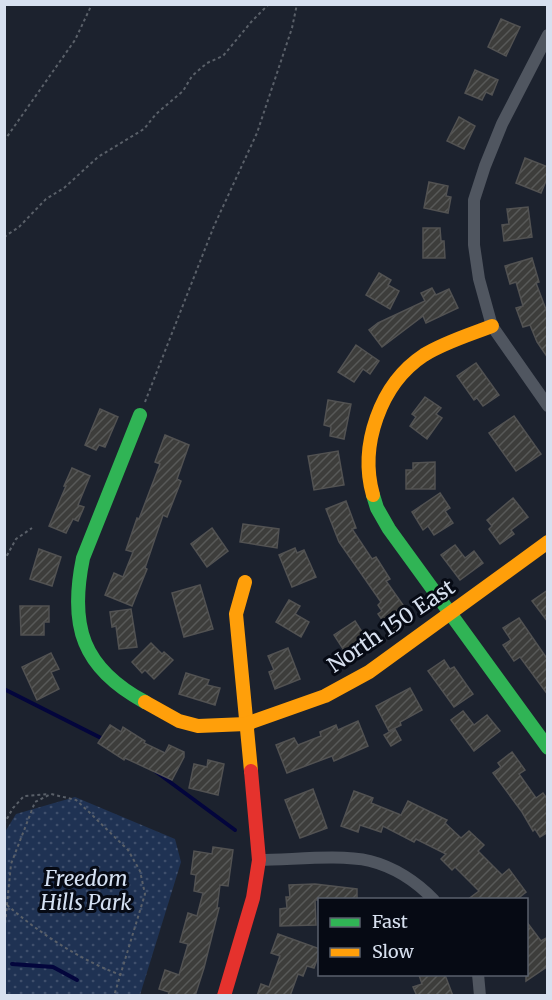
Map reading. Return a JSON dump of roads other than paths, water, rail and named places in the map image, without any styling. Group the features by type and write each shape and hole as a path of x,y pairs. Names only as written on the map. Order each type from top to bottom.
{"street":[{"path":"548,35 543,59 502,124 484,166 474,200 474,245 479,279 492,326 548,406"},
{"path":"492,326 435,348 413,363 397,380 376,418 368,449 370,479 376,506 390,529 548,748"},
{"name":"North 150 East","path":"140,415 83,558 78,584 78,611 81,632 87,649 97,665 114,683 179,721 198,726 246,723 325,696 369,672 548,542"},
{"path":"224,996 253,898 259,860 236,614 244,582"},
{"path":"259,860 342,858 371,861 397,872 422,888 432,898"},
{"path":"478,976 480,996"}],"waterway":[{"path":"4,689 105,740"},
{"path":"155,771 235,830"},
{"path":"12,964 53,967 77,980"}],"park label":[{"name":"Freedom Hills Park","path":"86,890"}]}
